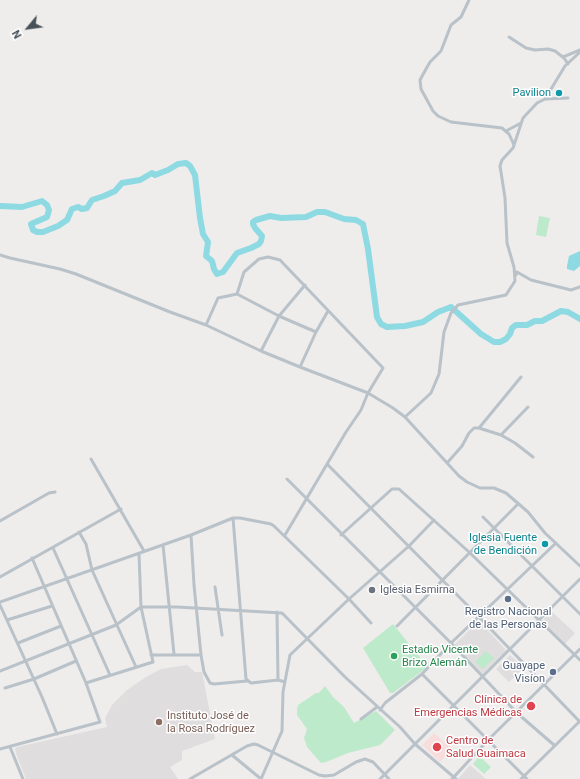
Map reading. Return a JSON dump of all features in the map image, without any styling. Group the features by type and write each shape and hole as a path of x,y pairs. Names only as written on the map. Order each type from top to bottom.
{"street":[{"path":"469,0 461,17 451,25 441,51 430,62 420,80 421,89 433,111 438,116 451,122 502,128 509,134 514,145"},
{"path":"509,37 526,48 535,50 548,49 555,51 563,57 568,64"},
{"path":"563,57 580,51"},
{"path":"545,99 560,73 580,51"},
{"path":"515,281 514,267 507,243 506,198 500,166 502,160 513,148 523,118 537,103 545,99 568,98"},
{"path":"506,131 522,123"},
{"path":"0,255 76,274 170,312 206,324 261,351 368,393 405,417 452,470 466,482 480,488 494,488 506,493 528,512 545,533 580,566"},
{"path":"237,294 244,272 259,259 268,257 280,260 383,368 368,393 363,406 285,535"},
{"path":"405,417 431,393 439,374 444,332 451,313 458,305 506,295 515,281 517,272 526,278 535,281 571,290 580,287"},
{"path":"261,351 279,316 305,285"},
{"path":"206,324 218,298 237,294 279,316 316,332"},
{"path":"300,367 316,332 328,311"},
{"path":"479,428 521,377"},
{"path":"501,435 528,407"},
{"path":"447,463 462,446 471,430 474,428 479,428 501,435 515,443 533,457"},
{"path":"91,459 144,551"},
{"path":"328,464 580,721 554,745 526,778 522,779"},
{"path":"287,479 451,643 517,713 554,745"},
{"path":"341,534 392,489 397,488 401,490 469,552 580,660"},
{"path":"0,521 49,493 54,492"},
{"path":"397,626 518,504"},
{"path":"0,577 121,509"},
{"path":"483,517 580,614"},
{"path":"233,518 247,682"},
{"path":"57,734 34,678 0,603 44,586 139,554 233,518 271,524 285,535 371,623"},
{"path":"232,755 261,779 282,731 283,692 290,655 349,599 409,546 434,520"},
{"path":"79,532 86,544 92,570 136,667"},
{"path":"191,535 201,655 204,672 210,683 251,683 278,680 285,682"},
{"path":"361,719 385,703 422,674 451,643 556,543"},
{"path":"163,545 174,654"},
{"path":"53,548 110,675"},
{"path":"86,683 152,662 141,607 139,554"},
{"path":"0,749 100,722 86,683 60,626 32,558"},
{"path":"380,779 580,579"},
{"path":"215,588 222,635"},
{"path":"7,620 52,606"},
{"path":"0,671 116,625 141,607 277,612 284,615 346,678 400,727 415,744 454,778 488,740 580,649"},
{"path":"277,612 278,680"},
{"path":"18,643 60,626"},
{"path":"151,655 201,655"},
{"path":"5,688 76,661"},
{"path":"422,674 454,704 526,778"},
{"path":"191,779 254,744 273,752 318,777 334,775 356,762 365,759 373,762 389,779"},
{"path":"10,747 23,779"},
{"path":"334,775 336,779"}],"shaded area":[{"path":"551,611 575,633 565,644 541,622"},
{"path":"479,621 507,651 482,674 454,645"},
{"path":"510,655 524,668 509,682 496,669"},
{"name":"Instituto José de la Rosa Rodríguez","path":"187,665 195,672 202,672 215,739 182,751 182,760 170,767 178,779 26,779 15,749 17,747 107,727 105,718 112,705 127,690 161,669"},
{"name":"Centro de Salud Guaimaca","path":"434,733 452,749 440,762 422,745"},
{"path":"470,765 486,779 458,779"}],"green space":[{"path":"539,216 550,218 546,237 536,235"},
{"name":"Estadio Vicente Brizo Alemán","path":"393,624 426,665 426,668 393,693 390,693 363,648"},
{"path":"486,651 494,658 483,669 475,662"},
{"path":"325,686 333,697 344,707 354,723 376,711 395,730 380,745 348,753 321,763 307,747 304,738 307,729 297,715 297,710 298,705 316,693 319,693"},
{"path":"479,756 491,767 484,774 473,764"}],"water":[{"path":"580,251 580,266 574,271 567,269 569,256"}],"waterway":[{"path":"0,206 22,207 42,201 47,205 49,210 47,217 31,224 33,230 43,232 58,226 67,220 72,209 78,207 82,209 87,208 92,200 115,191 122,183 140,180 152,173 155,175 178,164 186,163 190,166 195,175 203,234 208,242 206,256 212,261 217,274 223,272 237,253 259,244 262,236 253,224 256,220 270,216 281,218 306,217 317,212 325,212 344,219 356,220 363,224 368,249 377,317 381,324 387,327 405,326 423,322 438,312 451,307 481,334 494,342 500,342 506,339 512,328 516,325 527,325 535,321 542,321 561,311 568,312 580,319"}],"place":[{"name":"Pavilion","path":"559,93"},
{"name":"Iglesia Fuente de Bendición","path":"545,544"},
{"name":"Iglesia Esmirna","path":"372,590"},
{"name":"Registro Nacional de las Personas","path":"508,599"},
{"name":"Estadio Vicente Brizo Alemán","path":"394,656"},
{"name":"Guayape Visíon","path":"553,672"},
{"name":"Clínica de Emergencias Médicas","path":"531,706"},
{"name":"Instituto José de la Rosa Rodríguez","path":"159,722"},
{"name":"Centro de Salud Guaimaca","path":"437,747"}]}
